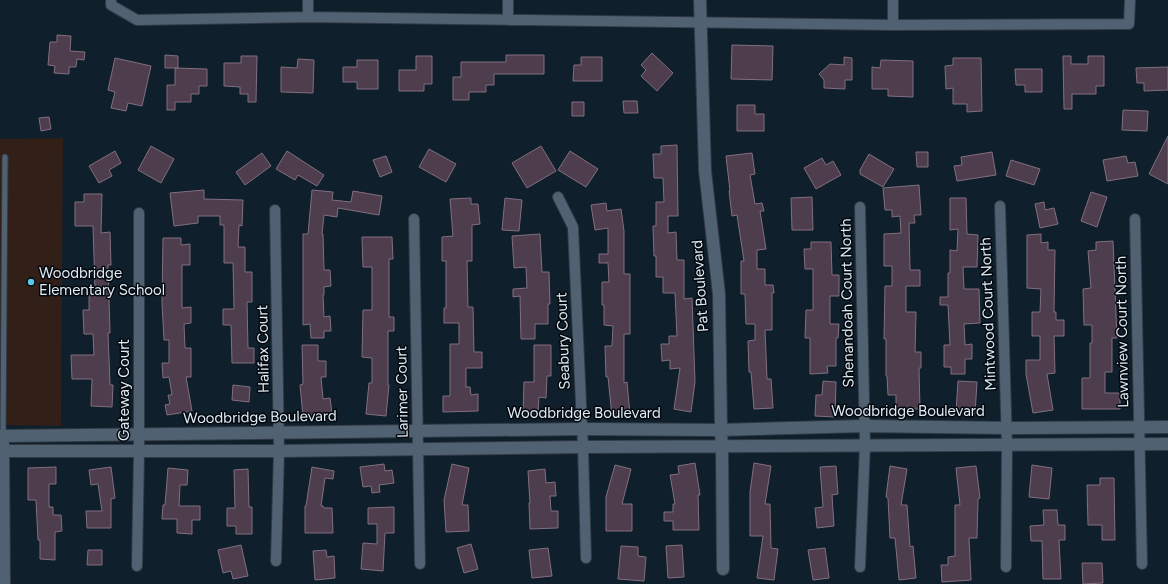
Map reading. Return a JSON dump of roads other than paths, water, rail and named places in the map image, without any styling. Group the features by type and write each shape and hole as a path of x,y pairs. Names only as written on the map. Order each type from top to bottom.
{"street":[{"path":"308,0 308,17"},
{"path":"508,0 508,20"},
{"name":"Pat Boulevard","path":"700,0 705,171 719,294 723,570"},
{"path":"893,25 894,0"},
{"path":"111,2 137,20 308,17 893,25 1129,24 1130,0"},
{"name":"Seabury Court","path":"558,197 573,227 583,447 586,558"},
{"name":"Mintwood Court North","path":"1000,206 1007,428 1006,567"},
{"name":"Shenandoah Court North","path":"860,207 865,445 860,567"},
{"name":"Halifax Court","path":"275,210 279,432 276,561"},
{"name":"Gateway Court","path":"137,566 139,451 139,213"},
{"name":"Larimer Court","path":"414,219 420,564"},
{"name":"Lawnview Court North","path":"1135,219 1142,564"},
{"name":"Woodbridge Boulevard","path":"2,435 582,429 721,430 864,426 1007,428 1168,427"},
{"path":"2,435 1,451 4,584"},
{"path":"1,451 279,451 583,447 722,448 865,445 1168,444"}],"lane":[{"path":"2,435 5,157"}],"place":[{"name":"Woodbridge Elementary School","path":"31,282"}]}
